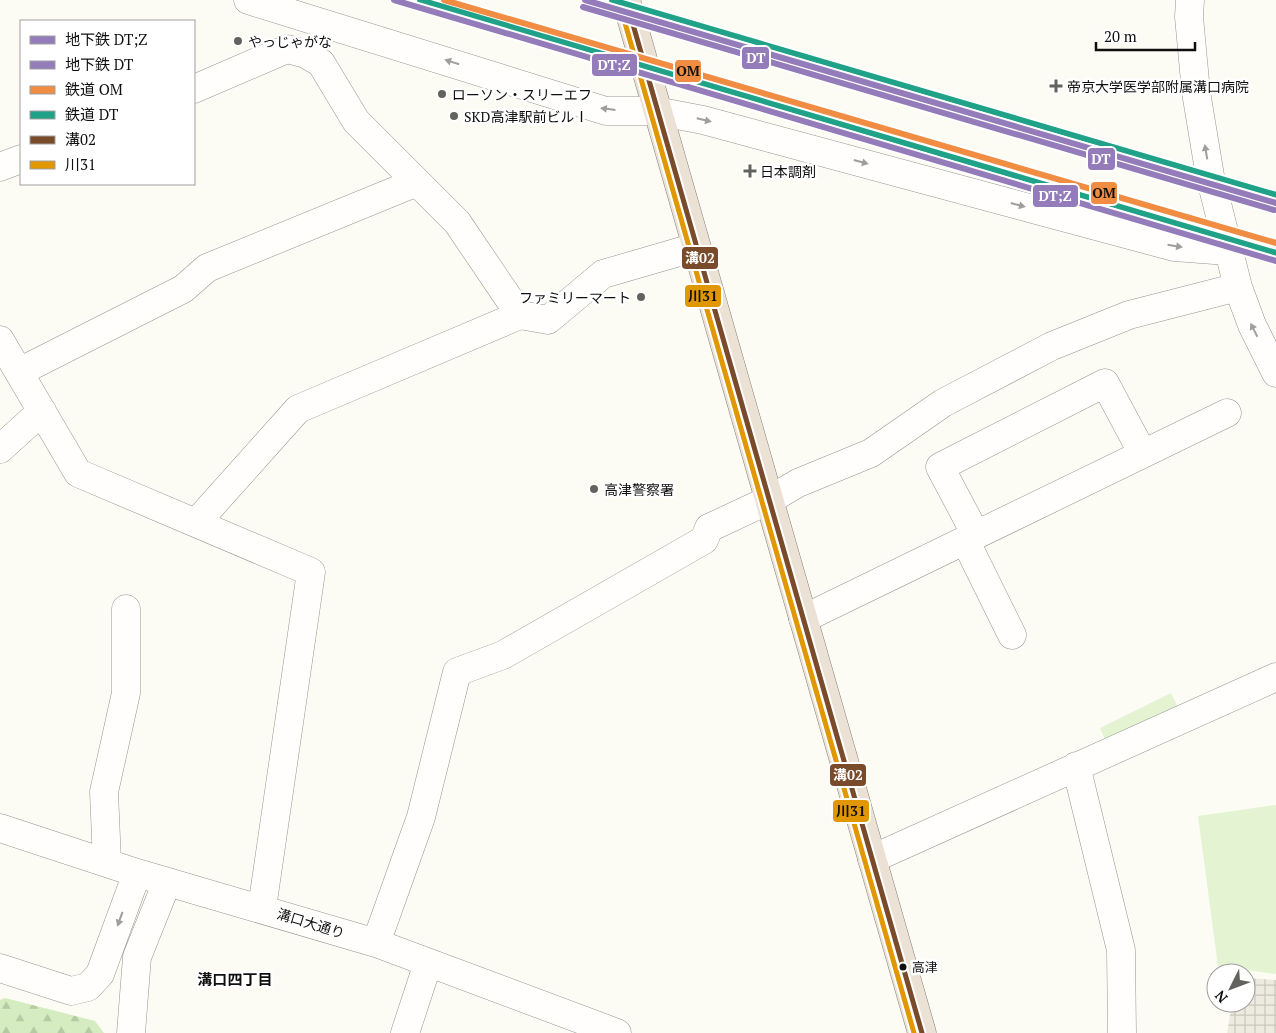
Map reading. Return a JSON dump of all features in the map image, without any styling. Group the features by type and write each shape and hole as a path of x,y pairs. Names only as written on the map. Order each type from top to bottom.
{"highway":[{"path":"626,0 656,111 922,1033"}],"street":[{"path":"248,0 322,21 606,111 656,111 703,120 1174,247 1228,251"},
{"path":"1190,0 1189,17 1196,92 1210,176 1238,287 1252,325 1276,373"},
{"path":"306,54 322,21"},
{"path":"195,88 287,49 306,54 321,63 356,121 457,222 520,315"},
{"path":"0,167 20,159"},
{"path":"19,372 183,289 207,268 417,182"},
{"path":"196,523 298,409 520,315 548,320 603,274 696,247"},
{"path":"376,943 421,817 457,672 503,655 704,540 709,528 769,500 798,483 872,453 943,403 1052,346 1129,315 1238,287"},
{"path":"0,340 78,473 311,572 262,908"},
{"path":"1012,635 940,467 1105,383 1143,454"},
{"path":"0,449 42,411"},
{"path":"803,619 1227,413"},
{"path":"107,862 104,792 126,693 126,609"},
{"path":"872,859 1276,677"},
{"path":"1076,766 1121,950 1122,1033"},
{"name":"溝口大通り","path":"0,828 137,873 262,908 376,943 600,1030"},
{"path":"0,968 71,991 88,988 100,974 137,873"},
{"path":"131,1033 137,957 167,882"},
{"path":"405,1033 428,963"}],"green space":[{"path":"1171,693 1179,709 1106,742 1100,728"},
{"path":"1276,805 1276,974 1256,971 1256,963 1218,963 1198,816"},
{"path":"5,998 95,1021 104,1033 0,1033 0,1000"}],"shaded area":[{"path":"1256,979 1276,980 1276,1033 1227,1033 1230,1013 1256,1013"}],"metro line":[{"name":"DT;Z","path":"394,0 1276,261"},
{"name":"DT;Z","path":"585,0 1276,203"},
{"name":"DT","path":"583,7 1274,210"}],"rail line":[{"name":"DT","path":"420,0 1276,253"},
{"name":"OM","path":"444,0 1276,243"},
{"name":"DT","path":"612,0 1276,195"}],"transit line":[{"name":"溝02","path":"626,0 922,1033"},
{"name":"川31","path":"619,2 914,1033"}],"place":[{"name":"やっじゃがな","path":"238,41"},
{"name":"帝京大学医学部附属溝口病院","path":"1056,86"},
{"name":"ローソン・スリーエフ","path":"442,94"},
{"name":"SKD高津駅前ビルⅠ","path":"454,116"},
{"name":"日本調剤","path":"750,171"},
{"name":"ファミリーマート","path":"641,297"},
{"name":"高津警察署","path":"594,489"},
{"name":"高津","path":"903,967"}],"district":[{"name":"溝口四丁目","path":"235,979"}]}
